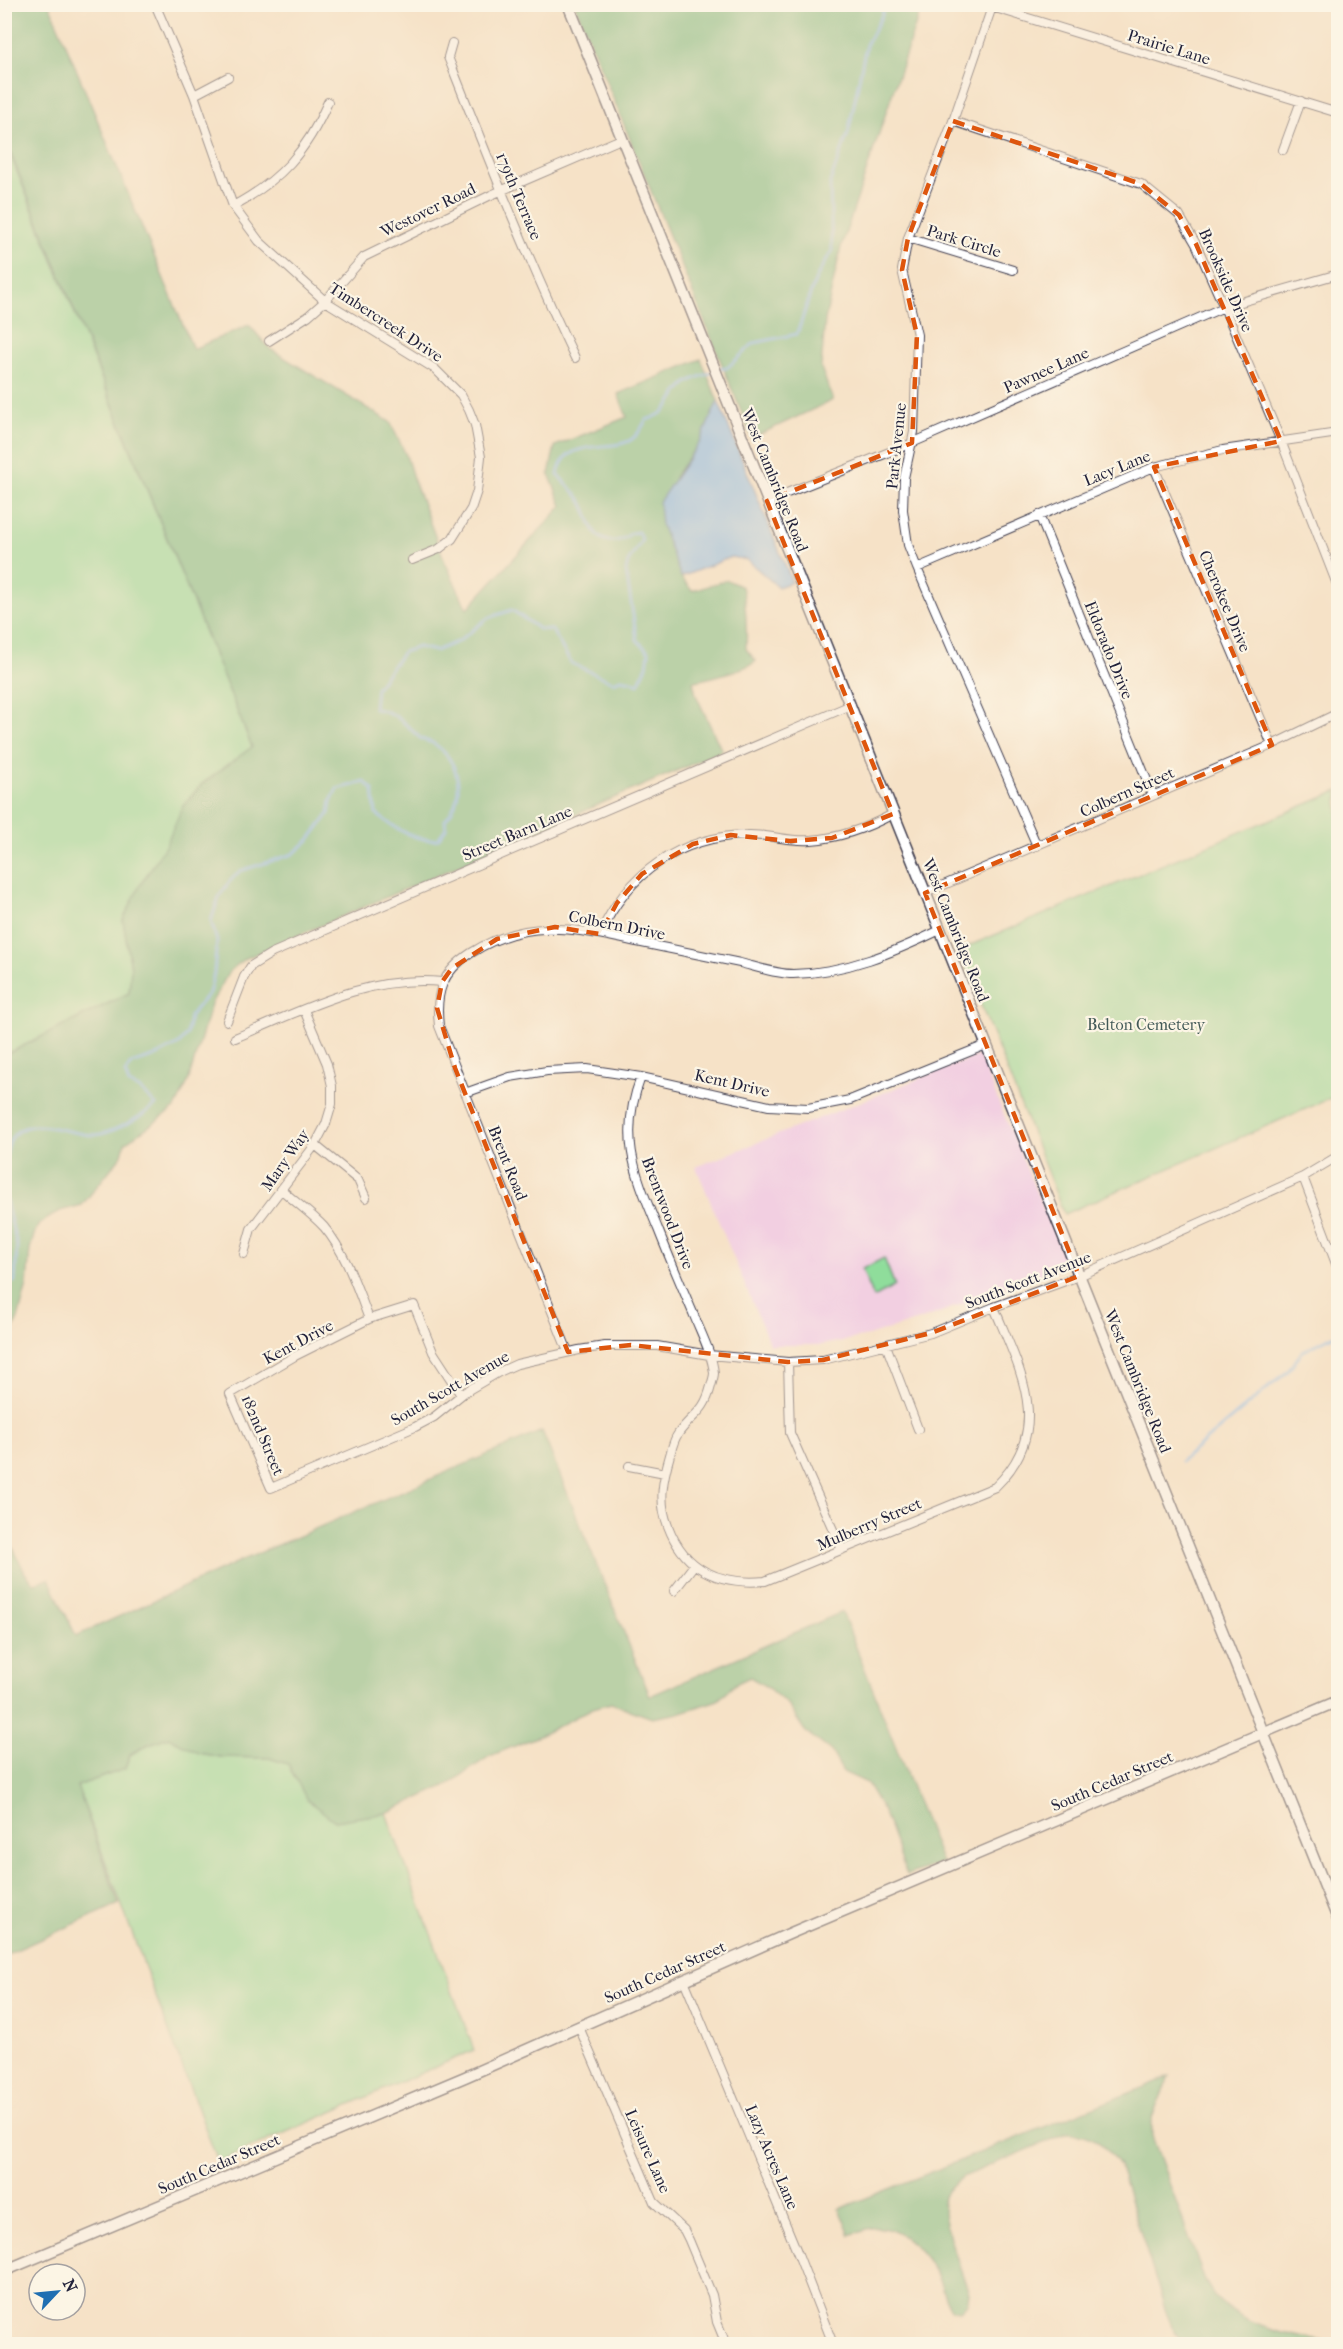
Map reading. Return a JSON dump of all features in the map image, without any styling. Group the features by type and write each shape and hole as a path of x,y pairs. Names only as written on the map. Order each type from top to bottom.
{"street":[{"name":"Timbercreek Drive","path":"155,4 194,95 232,206 259,241 325,301 435,369 461,395 475,425 479,442 480,474 471,509 452,539 439,549 412,560"},
{"name":"West Cambridge Road","path":"568,4 1338,1919"},
{"name":"Prairie Lane","path":"992,6 1338,113"},
{"name":"Park Avenue","path":"992,6 953,121 908,238 902,270 917,335 912,443 904,478 903,510 908,545 917,568 1037,846"},
{"name":"179th Terrace","path":"452,43 448,57 501,190 575,357"},
{"path":"194,95 228,77"},
{"path":"1283,150 1301,101"},
{"path":"232,206 252,196 286,169 309,140 328,102"},
{"name":"Brookside Drive","path":"953,121 1141,184 1179,215 1196,243 1224,307 1281,441 1338,587"},
{"name":"Westover Road","path":"269,341 308,316 325,301 364,257 501,190 621,139"},
{"name":"Park Circle","path":"908,238 1013,270"},
{"name":"Pawnee Lane","path":"767,501 912,443 1224,307 1338,274"},
{"name":"Lacy Lane","path":"917,568 1154,467 1223,450 1338,433"},
{"name":"Cherokee Drive","path":"1154,467 1272,745"},
{"name":"Eldorado Drive","path":"1040,515 1153,795"},
{"name":"Street Barn Lane","path":"227,1021 244,977 251,966 272,953 851,705"},
{"name":"Colbern Street","path":"925,893 1272,745 1338,713"},
{"path":"600,934 617,903 642,874 666,857 693,844 712,838 740,835 766,836 790,841 832,838 869,827 894,814"},
{"name":"Colbern Drive","path":"442,982 452,968 466,957 497,939 514,933 555,927 575,929 791,974 847,966 906,947 940,930"},
{"path":"235,1038 303,1010 386,982 405,980 442,982"},
{"name":"Brent Road","path":"442,982 437,1008 440,1026 568,1352"},
{"name":"Mary Way","path":"244,1254 251,1228 315,1145 332,1104 332,1086 327,1064 303,1010"},
{"name":"Kent Drive","path":"465,1093 510,1077 547,1071 587,1069 641,1077 768,1106 808,1108 850,1100 986,1045"},
{"name":"Brentwood Drive","path":"641,1077 632,1104 630,1122 630,1140 636,1176 709,1356 714,1374 702,1410 676,1436 665,1473 662,1500 668,1526 682,1552 694,1565 716,1577 730,1581 743,1583 765,1581"},
{"path":"315,1145 358,1180 366,1198"},
{"name":"South Scott Avenue","path":"271,1488 415,1427 434,1417 461,1395 490,1377 517,1364 568,1352 605,1346 651,1346 709,1356 788,1362 823,1360 931,1333 1080,1276 1303,1177 1338,1156"},
{"path":"1303,1177 1338,1269"},
{"path":"282,1190 323,1227 333,1241 350,1270 369,1319"},
{"name":"Kent Drive","path":"230,1394 295,1356 369,1319 414,1305 433,1352 461,1395"},
{"name":"Mulberry Street","path":"765,1581 995,1487 1013,1467 1024,1441 1029,1417 1029,1403 1022,1378 994,1307"},
{"path":"886,1346 918,1429"},
{"path":"788,1362 790,1433 842,1550"},
{"name":"182nd Street","path":"230,1394 271,1488"},
{"path":"629,1466 665,1473"},
{"path":"674,1591 694,1565"},
{"name":"South Cedar Street","path":"4,2271 465,2077 684,1980 1338,1701"},
{"name":"Lazy Acres Lane","path":"684,1980 834,2344"},
{"name":"Leisure Lane","path":"579,2027 654,2202 684,2230 689,2240 712,2295 717,2322 726,2344"}],"highlighted area":[{"path":"953,121 1141,184 1159,197 1179,215 1196,244 1281,441 1154,467 1272,745 925,893 1079,1276 931,1333 823,1360 788,1362 631,1345 568,1352 455,1068 437,1008 442,982 452,968 497,939 555,927 600,934 617,903 642,874 693,844 731,835 790,841 832,838 893,814 767,501 912,443 917,335 902,270 908,238"}],"shaded area":[{"path":"979,1055 1067,1265 925,1318 868,1336 821,1345 770,1345 696,1167"}],"green space":[{"path":"49,4 193,349 249,325 270,349 390,422 406,455 445,562 467,609 562,506 549,474 555,446 627,417 618,394 701,359 718,401 700,442 675,476 681,577 692,591 727,580 742,587 746,617 746,649 756,661 736,670 693,681 696,695 722,751 244,959 229,972 211,1004 188,1082 175,1108 125,1143 122,1155 82,1205 60,1211 39,1224 30,1249 27,1285 18,1319 8,1340 5,1361 5,1055 129,993 131,968 123,920 140,885 166,845 183,806 202,784 252,747 5,140 5,5"},
{"path":"575,5 922,5 841,247 825,320 821,368 833,400 752,438"},
{"path":"4,140 252,747 202,784 183,806 166,845 123,920 131,968 129,993 5,1055"},
{"name":"Belton Cemetery","path":"1338,791 1338,1095 1064,1214 959,950"},
{"path":"884,1258 895,1286 874,1298 862,1269"},
{"path":"542,1431 650,1696 842,1612 942,1863 907,1875 883,1810 867,1783 843,1772 831,1751 805,1731 787,1704 767,1687 750,1677 735,1684 718,1700 679,1713 652,1718 611,1703 593,1708 539,1736 490,1756 447,1785 386,1813 335,1821 307,1800 288,1764 269,1758 221,1757 199,1753 168,1737 130,1754 125,1769 77,1786 119,1904 5,1955 5,1530 25,1573 34,1583 49,1579 76,1636 236,1563"},
{"path":"168,1736 199,1753 221,1757 269,1758 288,1764 294,1777 335,1821 386,1813 474,2050 218,2162 77,1786 125,1769 130,1755"},
{"path":"1169,2077 1152,2118 1152,2136 1205,2281 1218,2300 1243,2318 1272,2330 1333,2344 1183,2344 1174,2331 1166,2312 1119,2165 1097,2141 1076,2133 1067,2133 963,2177 947,2191 943,2205 945,2216 969,2293 967,2304 960,2311 952,2310 933,2268 922,2253 907,2239 891,2230 878,2228 866,2229 850,2235 839,2209"}],"water":[{"path":"718,401 792,582 778,587 747,560 731,557 681,577 661,524 659,502 700,442"}],"waterway":[{"path":"719,369 727,368 754,343 797,334 815,281 832,252 830,182 848,134 866,45 882,15 884,4"},
{"path":"4,1164 10,1141 17,1132 26,1127 48,1127 83,1134 100,1134 126,1124 156,1105 141,1090 129,1084 125,1073 131,1064 156,1056 179,1044 187,1034 190,1016 209,993 214,973 217,941 211,921 219,897 240,871 293,854 309,840 329,814 331,801 337,789 365,782 373,790 376,814 413,836 430,840 438,839 446,828 445,820 456,800 458,790 454,769 442,750 433,743 420,738 394,715 374,709 376,688 403,652 418,647 435,651 459,641 488,618 512,610 539,629 552,630 571,663 613,682 621,679 638,684 647,666 649,652 637,640 626,571 628,562 642,540 638,532 615,541 600,538 592,527 584,505 558,475 562,463 570,454 590,447 614,445 632,439 646,420 662,413 687,383 713,372"},
{"path":"4,1193 17,1245 15,1281 4,1285"},
{"path":"1181,1461 1288,1371 1302,1352 1338,1333"}]}
